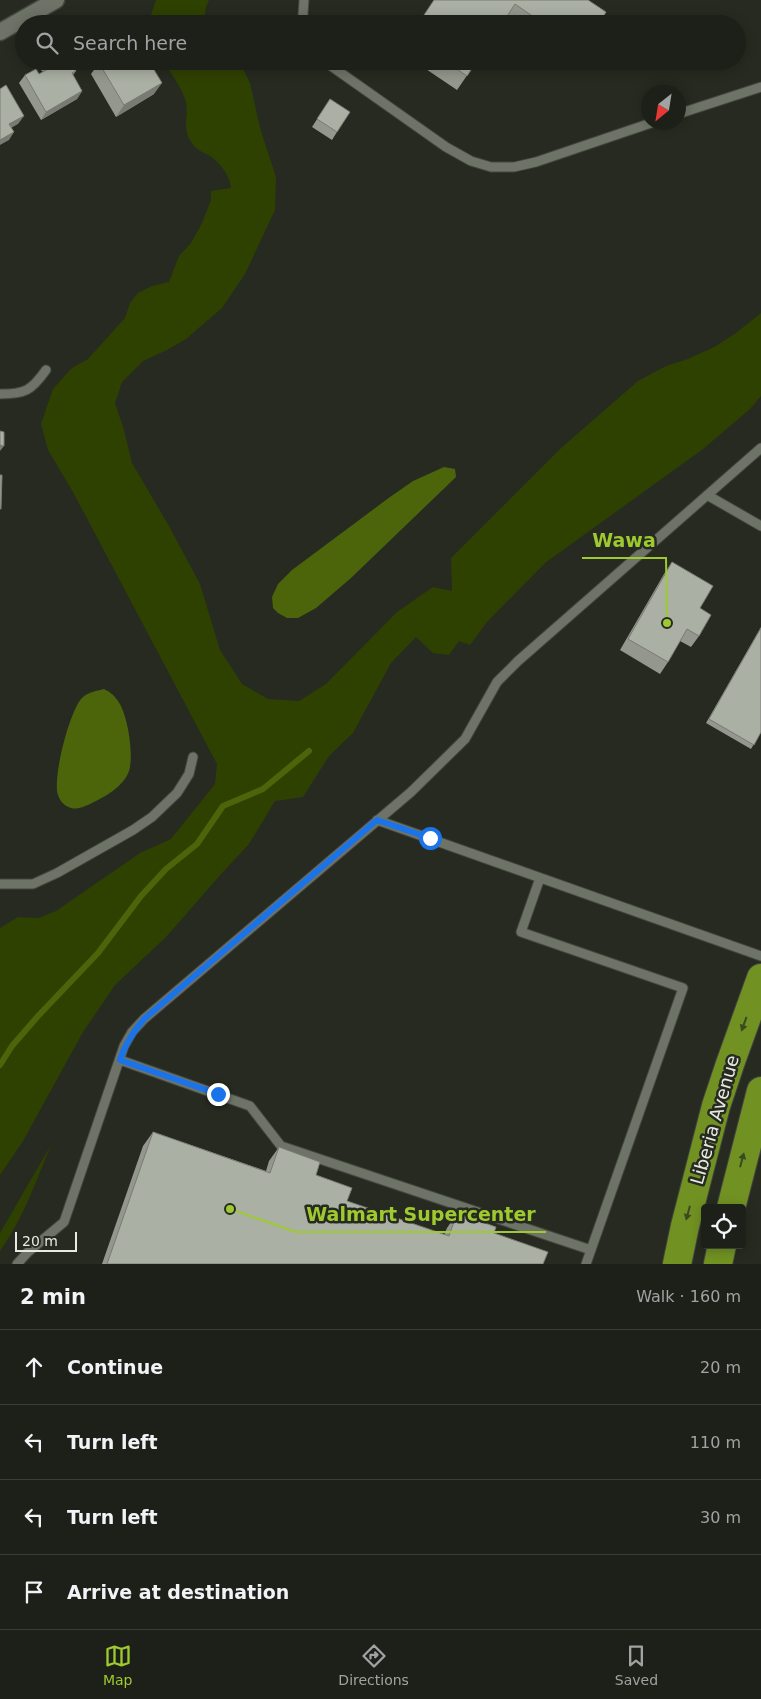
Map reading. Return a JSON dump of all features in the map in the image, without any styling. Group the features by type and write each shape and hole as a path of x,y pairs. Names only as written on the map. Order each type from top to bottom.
{"highway":[{"name":"Liberia Avenue","path":"677,1264 716,1106 761,978"},
{"name":"Liberia Avenue","path":"731,1204 761,1091"},
{"path":"718,1264 721,1249"}],"street":[{"path":"30,15 56,0"},
{"path":"0,32 15,23"}],"lane":[{"path":"303,15 304,0"},
{"path":"337,70 446,147 470,161 491,167 514,167 536,162 641,126"},
{"path":"686,111 761,86"},
{"path":"0,394 15,394 28,390 36,384 46,370"},
{"path":"17,1264 28,1252 64,1222 124,1046 132,1032 144,1019 410,792 465,739 497,682 518,661 708,495 759,454"},
{"path":"708,495 761,526"},
{"path":"0,884 33,884 88,856 152,817 177,794 189,774 193,757"},
{"path":"377,820 761,956"},
{"path":"540,878 520,932 683,988 586,1264"},
{"path":"120,1060 250,1106 282,1146 591,1250"}],"shaded area":[{"path":"156,0 209,0 205,15 151,15"},
{"path":"169,70 244,70 250,83 260,128 276,177 275,210 245,274 222,308 186,339 143,361 122,382 115,403 132,463 200,584 220,650 242,684 268,699 299,701 326,684 397,612 433,587 452,591 451,558 560,449 638,381 666,366 688,359 716,346 761,313 761,396 750,409 703,449 545,563 487,622 470,645 459,641 449,655 433,653 416,637 391,663 353,733 329,756 303,797 275,801 249,844 166,937 115,985 83,1032 23,1141 0,1175 0,928 18,917 38,918 56,911 140,853 171,839 215,784 217,764 73,492 48,450 41,424 53,389 72,368 88,359 125,318 130,303 138,293 152,286 169,282 179,256 191,243 202,223 211,200 211,191 231,188 226,172 211,156 196,148 190,140 186,130 186,102"},
{"path":"444,467 455,469 456,477 351,578 316,608 298,618 287,618 273,608 272,597 278,584 292,570 413,481"},
{"path":"104,689 116,699 122,707 125,716 131,755 129,771 119,786 108,794 84,806 71,808 61,801 57,787 63,744 73,715 83,697"},
{"path":"51,1145 16,1226 0,1251 0,1233"}],"building":[{"path":"434,0 588,0 606,12 604,15 531,15 515,4 508,15 424,15"},
{"path":"34,70 37,70 39,74 46,70 75,70 72,73 82,91 46,112 25,75"},
{"path":"103,70 154,70 162,83 124,105"},
{"path":"458,70 471,70 467,76"},
{"path":"6,85 24,116 9,124 14,132 0,140 0,89"},
{"path":"330,99 350,112 337,132 317,119"},
{"path":"0,431 4,432 4,446 0,445"},
{"path":"0,475 2,475 1,509 0,509"},
{"path":"672,562 713,586 700,608 711,615 699,636 687,629 668,662 628,639"},
{"path":"761,628 761,732 754,745 709,719"},
{"path":"153,1132 270,1173 279,1147 320,1162 316,1175 352,1188 347,1201 449,1236 457,1213 496,1227 494,1233 548,1252 543,1264 107,1264"}],"waterway":[{"path":"0,1065 12,1046 38,1016 98,953 141,896 166,869 197,844 223,806 263,789 309,751"}],"place":[{"name":"Wawa","path":"667,623"},
{"name":"Walmart Supercenter","path":"230,1209"}],"route":[{"path":"218,1094 120,1060 124,1046 132,1032 144,1019 377,820 430,838"}]}
